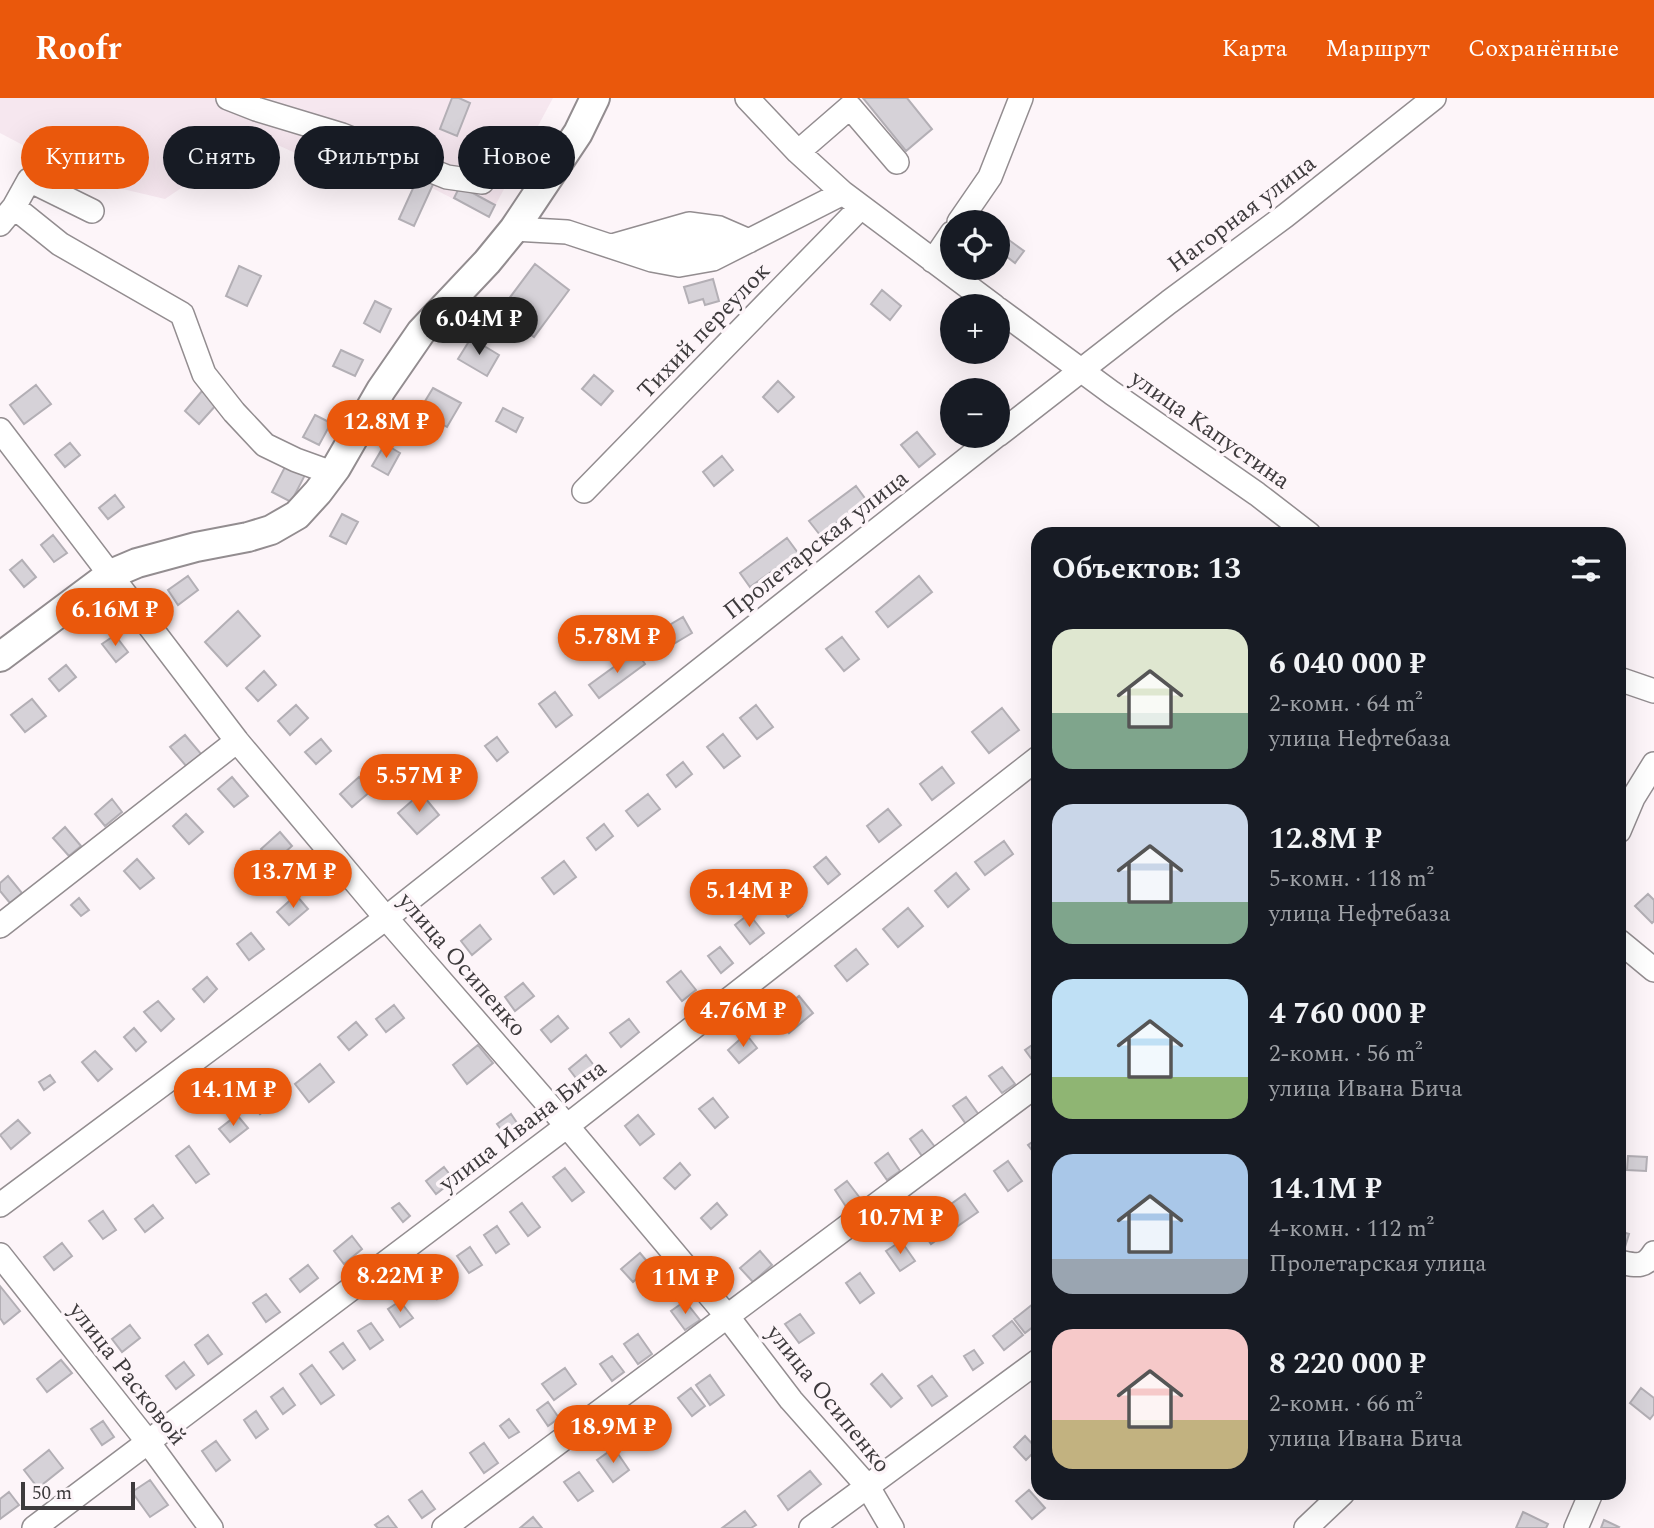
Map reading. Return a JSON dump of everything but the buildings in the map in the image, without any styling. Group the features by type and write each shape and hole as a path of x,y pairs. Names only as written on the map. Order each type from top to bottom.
{"main road":[{"path":"0,657 111,574 196,547 271,530 297,515 332,473 381,390 421,332 514,229 578,133 595,98"}],"street":[{"path":"228,98 342,135 447,177 458,179"},
{"name":"улица Капустина","path":"747,98 798,152 852,200 978,294"},
{"path":"967,210 990,177 1021,98"},
{"name":"Нагорная улица","path":"1080,369 1284,216 1434,98"},
{"path":"798,152 850,107 897,162"},
{"path":"92,211 29,180 7,216 182,314 204,374 234,412 265,444 296,460 332,473"},
{"path":"514,229 567,232 636,254 695,239 742,245 852,200"},
{"name":"Тихий переулок","path":"584,491 852,200"},
{"path":"612,246 689,224 719,228 742,245"},
{"path":"933,261 940,251"},
{"name":"улица Капустина","path":"1010,317 1300,527"},
{"name":"Пролетарская улица","path":"1010,425 1080,369"},
{"name":"улица Осипенко","path":"0,430 237,741 727,1316 791,1400 868,1487 892,1528"},
{"name":"Пролетарская улица","path":"0,1205 386,918 981,448"},
{"path":"1626,681 1654,691"},
{"path":"0,926 237,741"},
{"name":"улица Ивана Бича","path":"34,1528 567,1126 1031,763"},
{"path":"1626,814 1654,764"},
{"path":"1626,947 1654,970"},
{"path":"444,1528 1031,1089"},
{"path":"1626,1264 1637,1266 1648,1262 1654,1253"},
{"name":"улица Расковой","path":"0,1255 148,1442 211,1528"},
{"path":"811,1528 1031,1366"},
{"path":"1306,1528 1336,1500"},
{"path":"1576,1528 1588,1500"}],"shaded area":[{"path":"0,98 553,98 538,126 458,126 458,189 504,189 489,217 434,189 444,189 444,126 294,126 294,152 280,146 280,126 163,126 163,189 180,189 165,199 123,189 149,189 149,126 21,126 21,144 0,133"}]}
